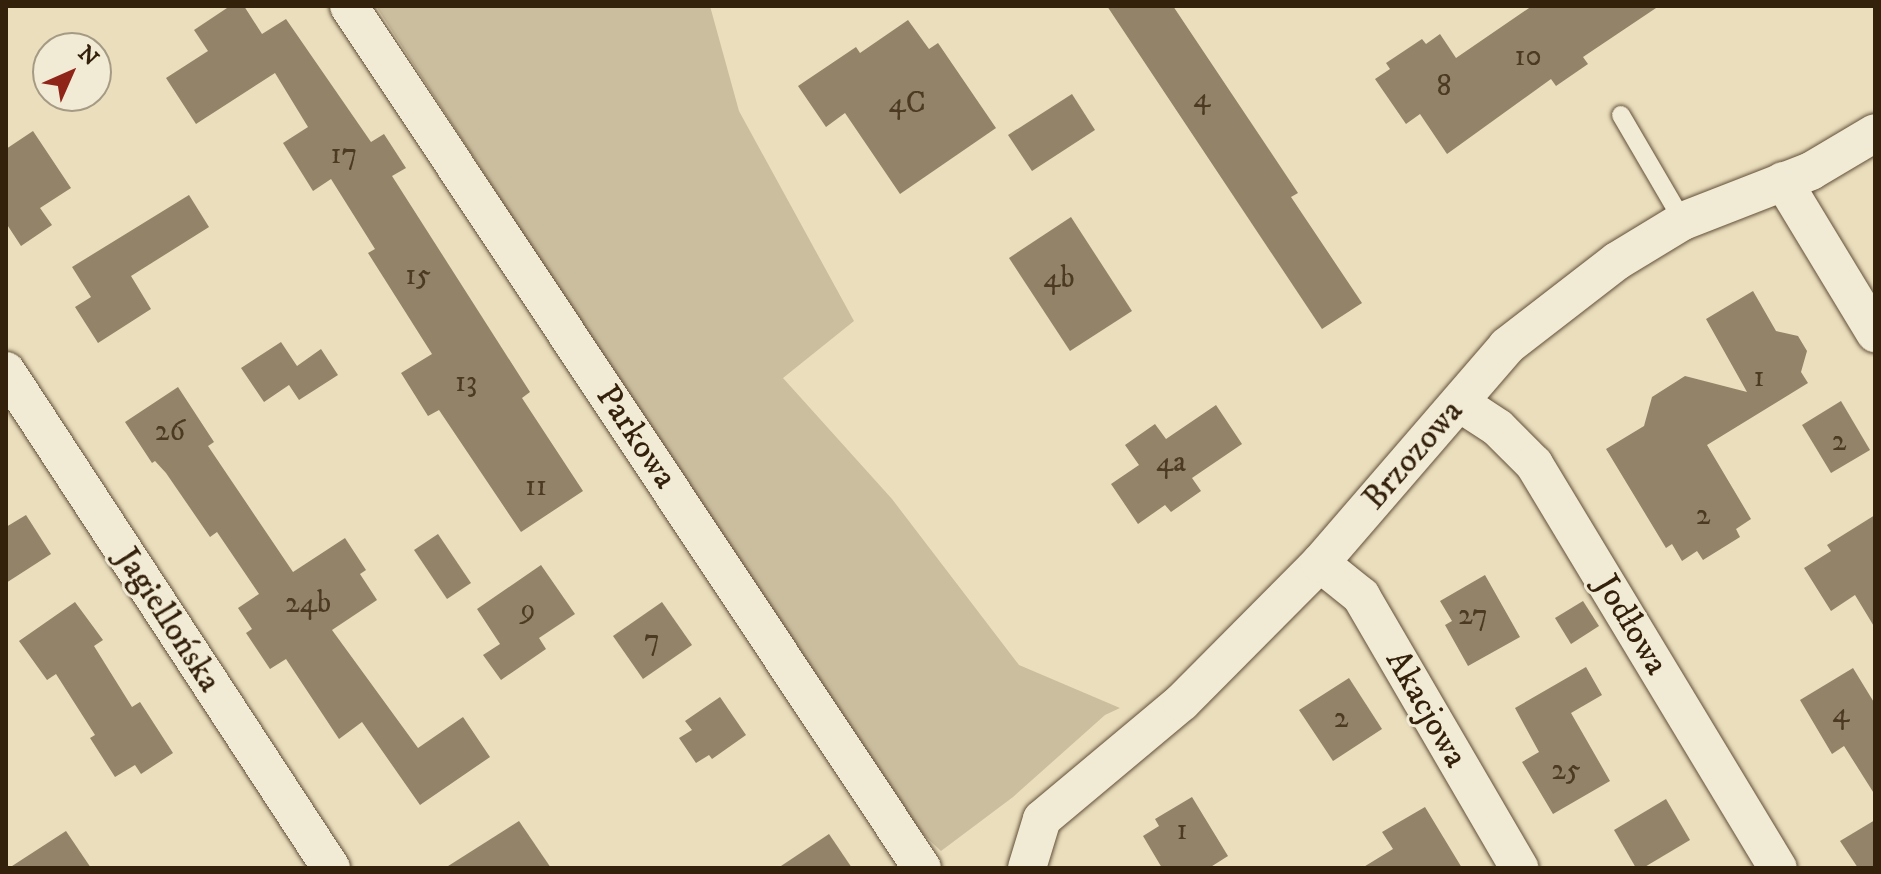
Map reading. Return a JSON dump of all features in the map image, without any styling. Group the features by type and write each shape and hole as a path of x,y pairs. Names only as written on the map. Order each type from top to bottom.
{"street":[{"name":"Parkowa","path":"349,6 922,868"},
{"name":"Brzozowa","path":"1027,868 1042,819 1182,702 1320,563 1507,346 1617,261 1683,221 1797,176 1875,133"},
{"path":"1875,164 1797,176 1875,333"},
{"name":"Jagiellońska","path":"6,371 331,868"},
{"name":"Jodłowa","path":"1460,403 1498,428 1534,464 1778,868"},
{"name":"Akacjowa","path":"1320,563 1361,596 1519,868"}],"lane":[{"path":"1621,115 1683,221"}],"shaded area":[{"path":"376,6 710,6 739,111 854,321 783,378 892,499 1019,665 1120,708 1105,715 1013,797 941,851 891,804"}],"building":[{"path":"230,6 244,6 262,34 286,19 371,142 384,134 406,168 392,176 530,392 522,398 583,491 521,532 439,410 428,416 401,373 432,354 368,253 375,249 331,179 313,191 283,143 308,127 275,73 196,124 166,78 208,51 194,30"},
{"path":"1107,6 1173,6 1298,193 1291,197 1362,303 1322,329"},
{"path":"1532,6 1659,6 1583,57 1588,64 1556,86 1551,79 1447,154 1420,114 1406,124 1375,79 1390,69 1386,63 1422,39 1426,44 1440,34 1456,58"},
{"path":"908,20 929,49 938,43 996,128 900,194 845,113 826,127 798,86 856,47 860,53"},
{"path":"1072,94 1095,130 1032,171 1008,135"},
{"path":"33,131 71,188 40,208 52,225 21,246 6,223 6,149"},
{"path":"189,195 209,227 131,276 151,309 98,343 75,307 91,297 72,267"},
{"path":"1071,217 1132,311 1070,351 1009,258"},
{"path":"1753,291 1776,331 1798,336 1807,351 1801,372 1808,383 1707,445 1751,519 1736,529 1740,537 1703,560 1697,551 1682,561 1672,544 1666,548 1606,449 1644,426 1652,397 1685,376 1747,392 1706,319"},
{"path":"281,342 297,366 321,349 338,375 299,400 289,385 264,402 241,368"},
{"path":"178,387 214,442 208,446 293,572 345,538 366,570 360,574 377,600 332,630 418,748 463,717 490,757 420,805 362,722 339,739 286,659 270,669 246,633 252,629 238,608 259,594 217,532 210,537 166,473 155,461 152,463 125,422"},
{"path":"1841,401 1870,450 1831,473 1802,425"},
{"path":"1216,405 1242,444 1192,478 1201,491 1171,512 1165,505 1138,524 1111,484 1139,465 1125,445 1155,424 1166,439"},
{"path":"26,515 51,554 6,583 6,527"},
{"path":"1875,515 1875,628 1855,595 1831,611 1804,568 1831,551 1827,545"},
{"path":"438,534 471,583 447,599 414,550"},
{"path":"541,565 575,614 539,638 546,649 501,680 483,655 500,644 477,609"},
{"path":"1485,575 1520,637 1468,666 1445,625 1452,621 1440,601"},
{"path":"1583,601 1599,626 1571,644 1555,618"},
{"path":"75,602 103,640 94,646 132,707 140,702 173,753 141,774 135,765 115,777 90,738 95,735 56,674 47,680 19,641"},
{"path":"662,602 692,645 643,679 613,636"},
{"path":"1586,667 1602,695 1571,713 1610,781 1553,814 1522,762 1539,752 1515,708"},
{"path":"1853,668 1875,704 1875,795 1844,746 1832,754 1800,700"},
{"path":"1349,678 1382,729 1333,761 1299,710"},
{"path":"720,697 746,735 712,759 709,755 696,763 679,738 692,730 685,721"},
{"path":"1192,797 1228,856 1209,868 1162,868 1143,836 1159,826 1155,819"},
{"path":"1666,799 1690,840 1643,868 1636,868 1614,830"},
{"path":"1425,807 1462,868 1362,868 1393,849 1382,832"},
{"path":"1875,820 1875,868 1858,868 1840,841"},
{"path":"519,821 551,868 445,868"},
{"path":"66,831 91,868 9,868"},
{"path":"829,834 852,868 778,868"}]}
